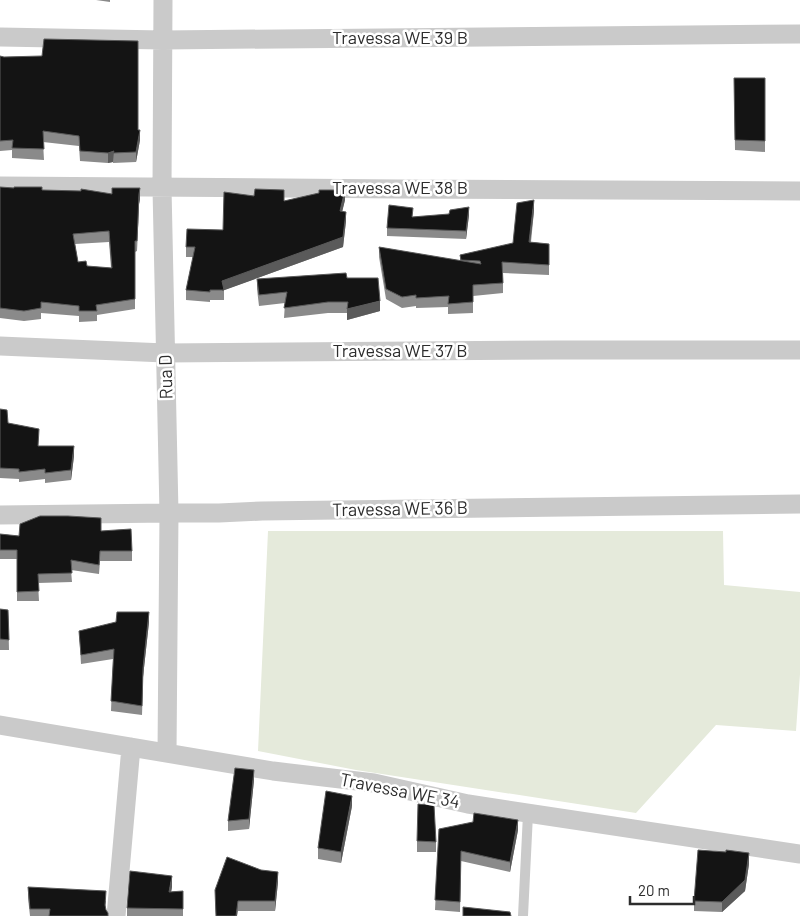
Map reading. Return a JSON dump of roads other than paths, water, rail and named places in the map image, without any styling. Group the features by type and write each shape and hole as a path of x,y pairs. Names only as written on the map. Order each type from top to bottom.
{"street":[{"name":"Rua D","path":"163,0 162,188 169,512 167,753"},
{"name":"Travessa WE 39 B","path":"0,37 163,40 800,34"},
{"name":"Travessa WE 38 B","path":"0,186 800,191"},
{"name":"Travessa WE 37 B","path":"0,346 165,353 800,350"},
{"name":"Travessa WE 36 B","path":"0,515 800,504"},
{"name":"Travessa WE 34","path":"0,725 273,771 374,783 468,804 528,814 800,854"},
{"path":"116,916 131,747"}],"lane":[{"path":"524,916 528,814"}]}
